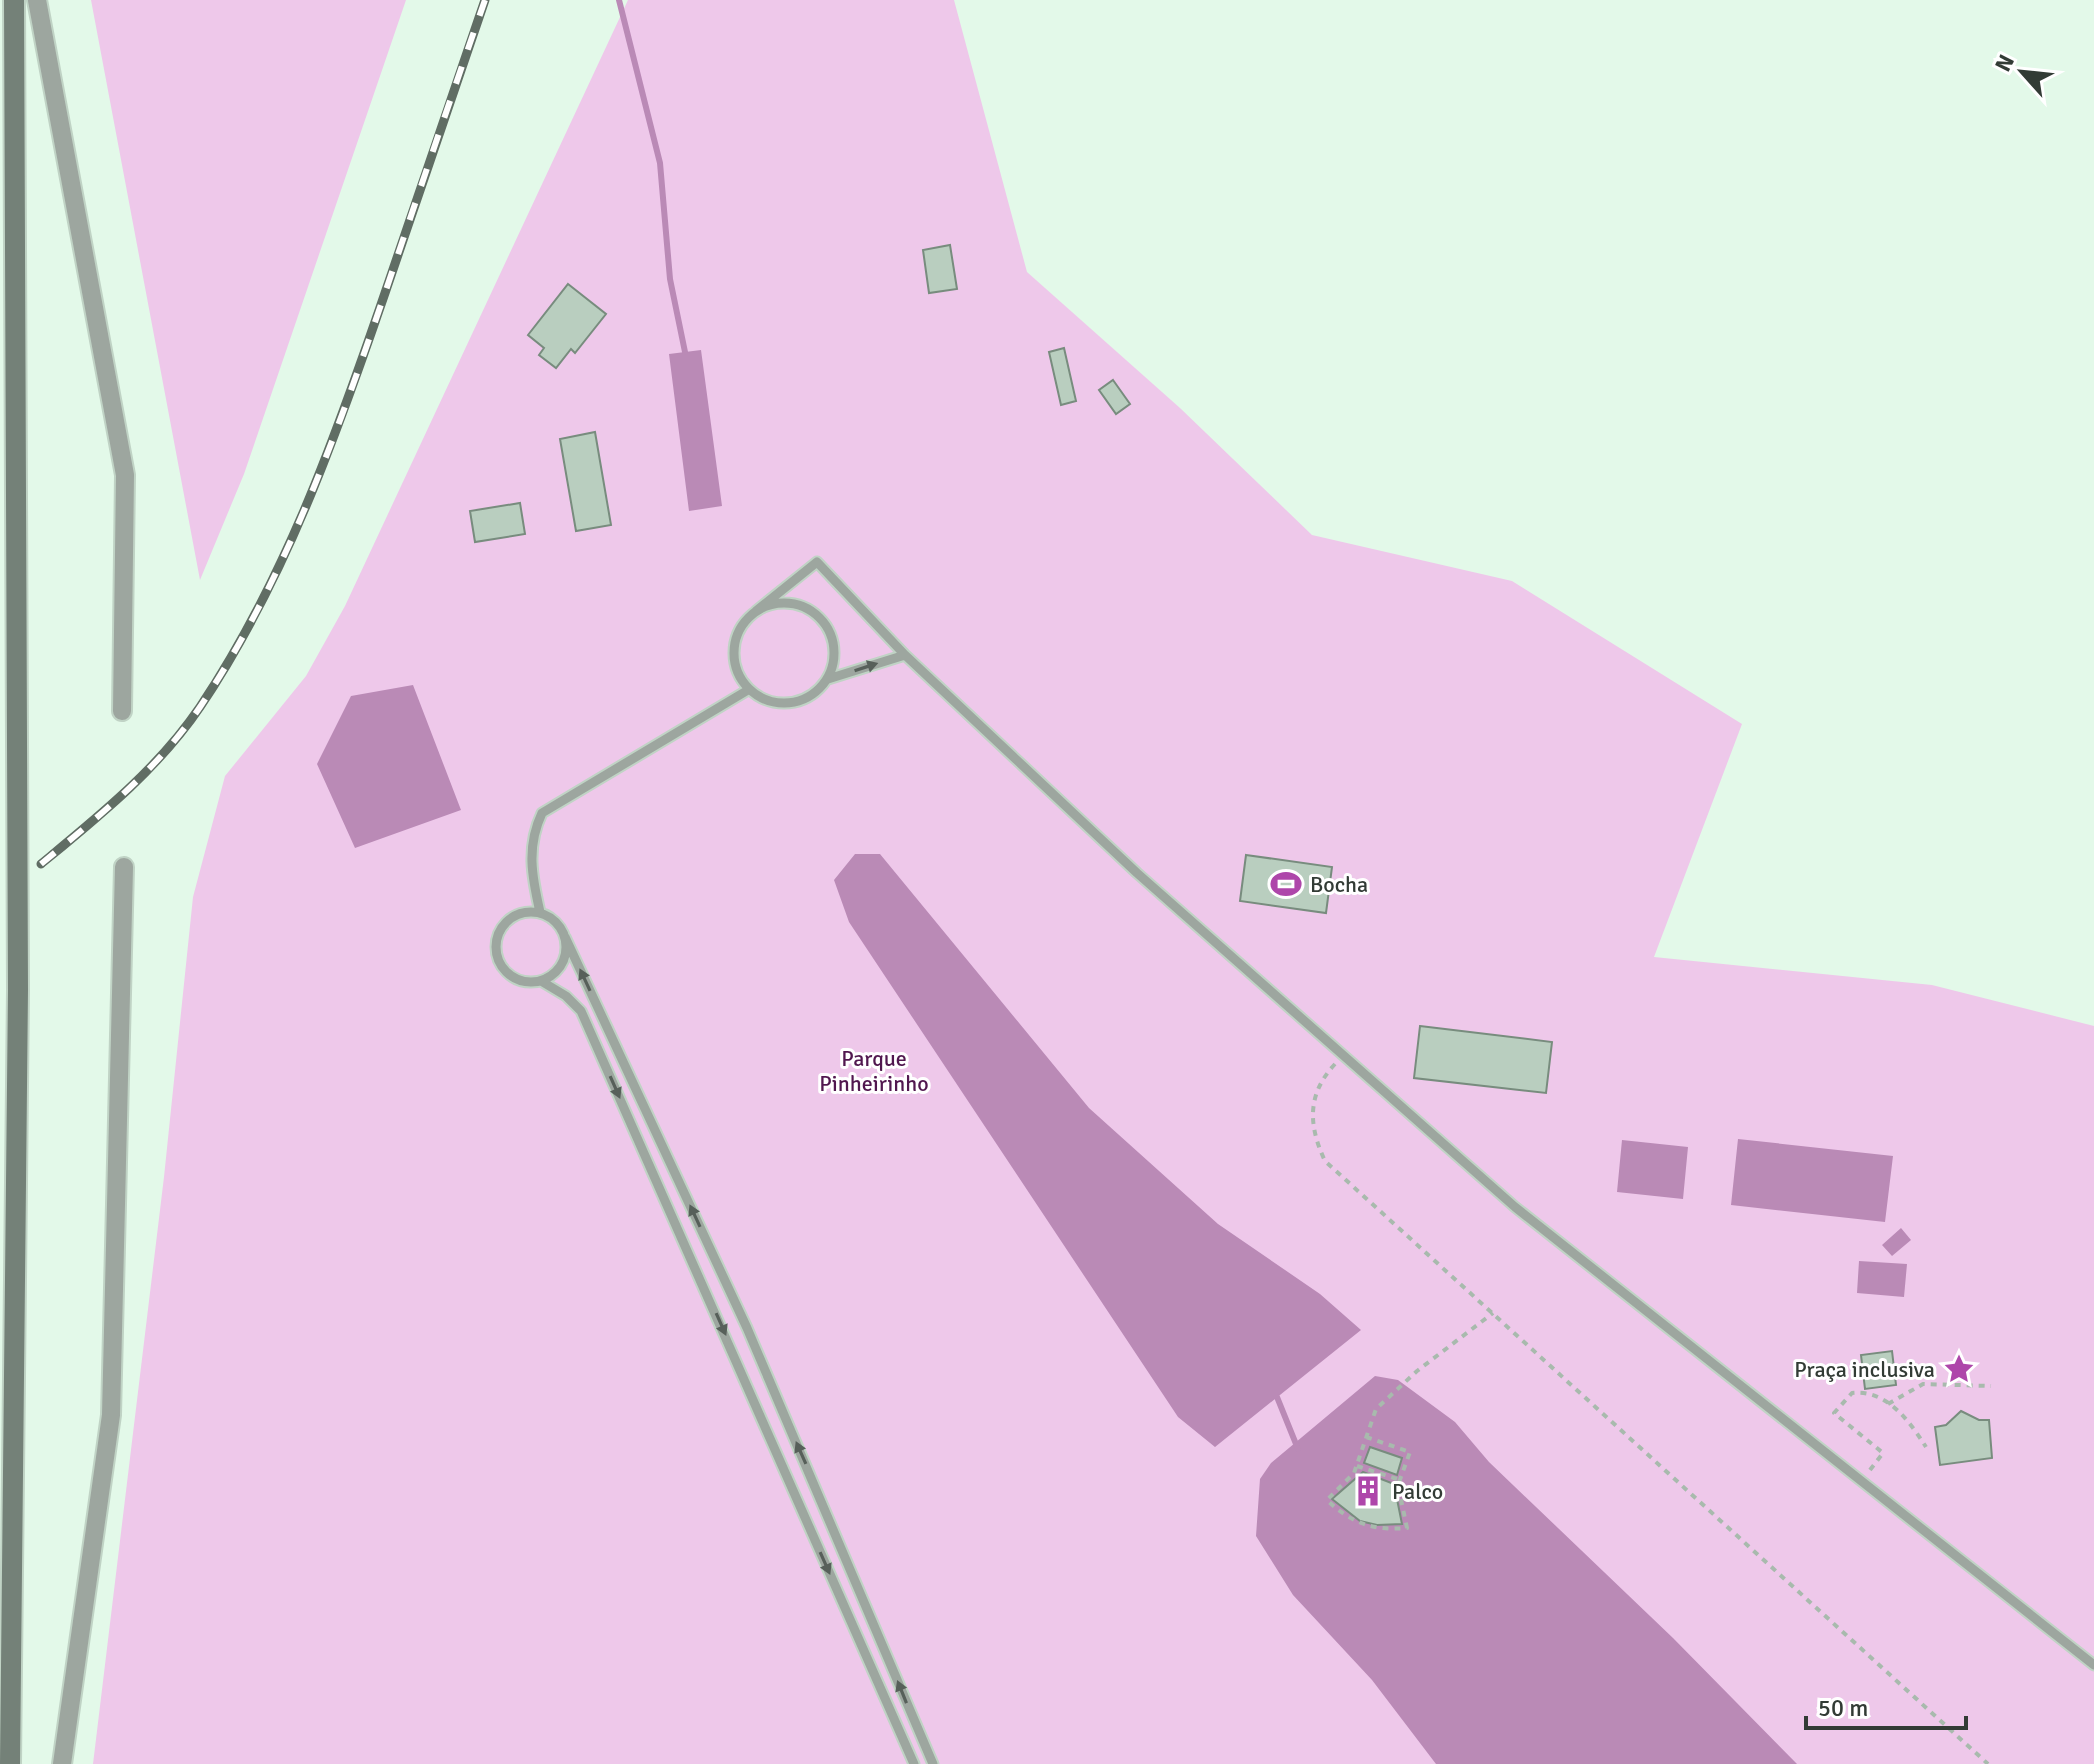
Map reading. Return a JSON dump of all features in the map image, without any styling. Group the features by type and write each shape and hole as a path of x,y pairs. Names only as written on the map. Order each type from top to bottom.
{"main road":[{"path":"10,1764 18,989 14,0"}],"street":[{"path":"37,0 125,475 122,711"},
{"path":"62,1764 111,1415 124,867"}],"lane":[{"path":"756,611 777,603 800,605 819,616 832,635 834,658 828,679 812,696 790,704 768,702 748,690 736,671 733,649 740,627 756,611 817,562 905,655 1137,873 1515,1207 2094,1665"},
{"path":"828,679 905,655"},
{"path":"540,912 531,859 534,830 542,813 748,690"},
{"path":"565,937 566,955 557,972 541,981 523,981 507,972 497,956 497,938 506,922 522,913 540,912 556,921 565,937 753,1343 933,1764"},
{"path":"541,981 566,996 581,1011 914,1764"}],"path":[{"path":"1342,1057 1322,1078 1310,1109 1316,1141 1325,1161 1988,1764"},
{"path":"1366,1437 1410,1452 1400,1480 1407,1528 1384,1530 1362,1525 1343,1515 1327,1500 1354,1473 1357,1466 1366,1437 1376,1409 1417,1371 1493,1313"},
{"path":"1888,1404 1923,1384 1991,1386"},
{"path":"1862,1482 1883,1453 1834,1413 1852,1393 1875,1396 1899,1411 1926,1447"},
{"path":"1357,1466 1400,1480"}],"green space":[{"path":"91,0 406,0 244,474 200,580"},
{"name":"Parque Pinheirinho","path":"628,0 954,0 1027,272 1180,408 1312,535 1512,581 1742,724 1654,957 1932,985 2094,1026 2094,1764 93,1764 164,1177 193,897 225,776 306,676 345,606"}],"shaded area":[{"path":"701,350 722,506 689,511 669,354"},
{"path":"413,685 461,810 355,848 317,764 351,696"},
{"path":"855,854 880,854 1089,1108 1218,1224 1320,1294 1361,1330 1215,1447 1178,1417 849,922 834,880"},
{"path":"1738,1139 1893,1156 1885,1222 1731,1205"},
{"path":"1622,1140 1688,1147 1683,1199 1617,1192"},
{"path":"1901,1228 1911,1240 1892,1256 1882,1245"},
{"path":"1859,1261 1907,1264 1904,1297 1857,1293"},
{"path":"1375,1376 1398,1380 1455,1422 1489,1462 1673,1638 1797,1764 1436,1764 1372,1680 1293,1595 1256,1536 1260,1479 1271,1463"}],"building":[{"path":"950,245 957,289 929,293 923,250"},
{"path":"568,284 606,314 575,353 571,349 556,368 539,355 544,348 528,335"},
{"path":"1064,348 1076,401 1061,405 1049,352"},
{"path":"1113,380 1130,404 1116,414 1099,390"},
{"path":"595,432 611,525 576,531 560,439"},
{"path":"520,503 525,534 475,542 470,511"},
{"name":"Bocha","path":"1246,855 1332,867 1326,913 1240,901"},
{"path":"1420,1026 1552,1042 1546,1093 1414,1078"},
{"path":"1892,1351 1896,1385 1865,1389 1861,1355"},
{"path":"1961,1411 1979,1420 1989,1420 1992,1458 1940,1465 1935,1427 1946,1425"},
{"path":"1370,1447 1402,1458 1397,1475 1364,1463"},
{"name":"Palco","path":"1363,1472 1394,1484 1402,1524 1377,1525 1360,1521 1332,1499"}],"waterway":[{"path":"619,0 660,163 670,279 685,352"},
{"path":"1277,1397 1298,1449"}],"railway":[{"path":"41,864 126,791 183,730 230,659 258,609 306,506 347,400 485,0"}],"place":[{"name":"Bocha","path":"1286,884"},
{"name":"Praça inclusiva","path":"1959,1369"},
{"name":"Palco","path":"1368,1491"}]}
